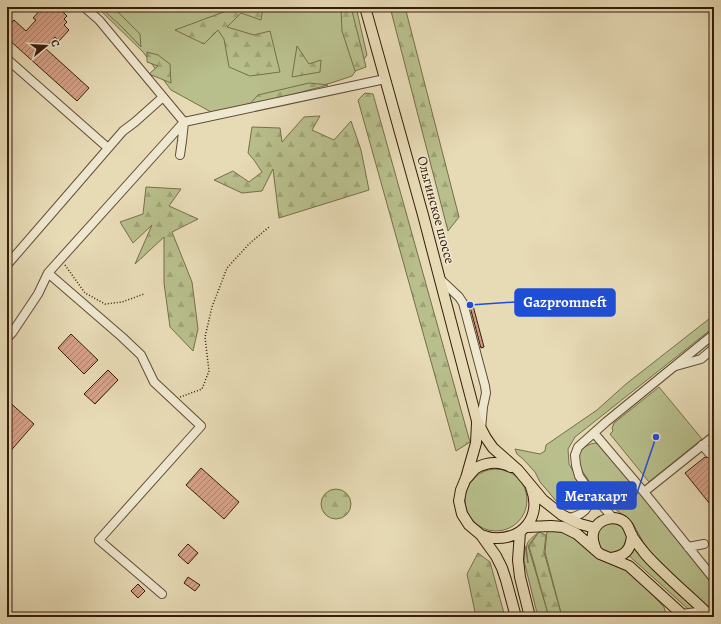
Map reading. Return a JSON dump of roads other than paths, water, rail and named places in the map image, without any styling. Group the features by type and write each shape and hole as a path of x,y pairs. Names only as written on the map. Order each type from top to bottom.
{"main road":[{"name":"Ольгинское шоссе","path":"365,7 423,214 479,425"},
{"path":"479,425 493,448 518,470 544,500 562,515 580,524 595,528"},
{"path":"479,425 476,443 459,501 462,514 469,525 481,535 496,556 502,568 516,617"},
{"path":"466,478 476,468 496,462 506,464 518,470"},
{"path":"527,480 534,497 534,513 523,530 518,560 520,577 530,617"},
{"path":"596,550 593,543 595,528 603,520 613,518 620,519 627,524 632,535 646,556 708,614"},
{"path":"481,535 492,538 505,538 523,530 551,526 563,527 577,534 600,554 629,566 682,616"},
{"path":"611,558 624,554 629,549 632,542 632,535"}],"lane":[{"path":"84,7 99,20 184,122 180,155"},
{"path":"7,59 108,148"},
{"path":"7,338 12,333 38,294 48,274 184,122 385,79"},
{"path":"7,265 108,148 123,132 163,97"},
{"path":"48,274 122,337 141,356 154,382 201,426 100,540 162,594"},
{"path":"441,280 459,297 463,303 485,386 486,393 479,425"},
{"path":"613,518 592,494 579,476 575,455 578,447 714,334"},
{"path":"674,366 701,359 714,348"},
{"path":"594,433 714,579"},
{"path":"644,492 714,436"},
{"path":"702,445 709,453"},
{"path":"568,518 576,517 585,511 591,503 592,494"},
{"path":"688,546 704,544"},
{"path":"682,616 708,614"}],"place":[{"name":"Gazpromneft","path":"470,305"},
{"name":"Мегакарт","path":"656,437"}]}
